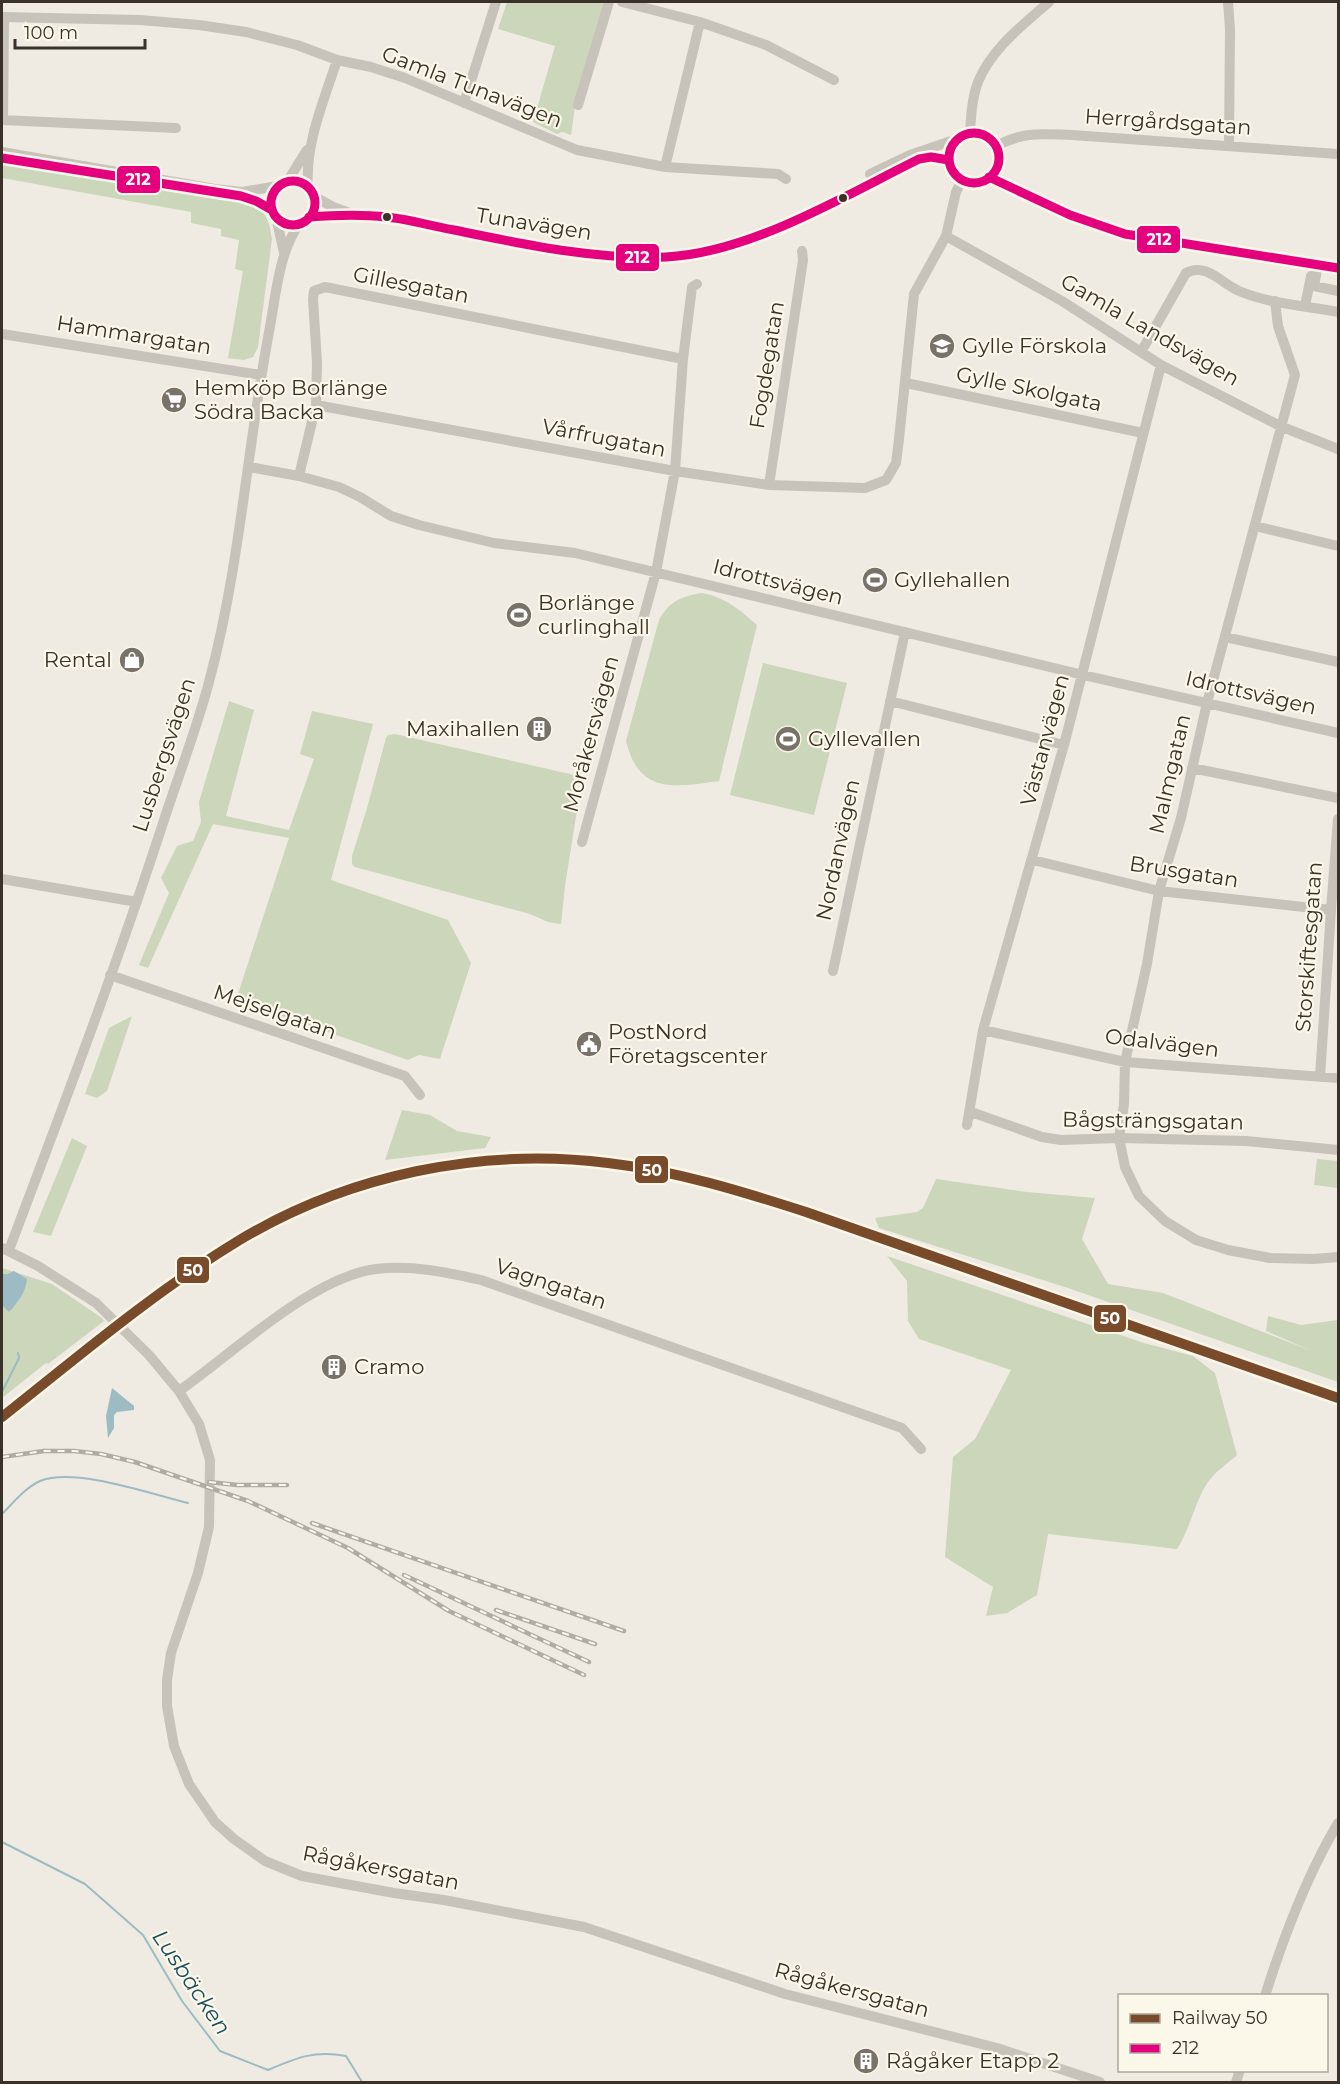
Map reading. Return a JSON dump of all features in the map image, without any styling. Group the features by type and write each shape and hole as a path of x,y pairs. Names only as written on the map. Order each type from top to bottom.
{"street":[{"path":"464,103 496,2"},
{"path":"578,105 609,2"},
{"path":"622,2 700,22 766,45 834,80"},
{"path":"970,133 975,91 983,72 1000,47 1049,2"},
{"path":"1228,2 1230,29 1229,146"},
{"path":"3,17 2,120 176,128"},
{"name":"Gamla Tunavägen","path":"3,17 140,20 246,32 405,78 578,150 665,167 778,174 786,179"},
{"path":"665,167 700,22"},
{"path":"2,158 242,196 255,201 288,224 299,224 309,217 314,206 306,168 310,144 337,60"},
{"path":"970,133 985,135 996,146 999,159 998,166 989,177 976,183 962,180 951,168 949,160 950,152 957,140 970,133"},
{"name":"Herrgårdsgatan","path":"996,146 1013,137 1029,134 1338,154"},
{"name":"Tunavägen","path":"702,252 762,232 883,167 923,150 957,140"},
{"path":"274,214 271,197 310,144"},
{"path":"2,152 215,189 242,192 282,184 301,183 310,191"},
{"name":"Tunavägen","path":"309,217 339,215 387,217 524,244 590,254 666,257 702,252 764,235 910,162 932,157 949,160"},
{"path":"989,177 1070,215 1125,234 1338,268"},
{"path":"906,383 914,294 946,236 956,192 962,180"},
{"name":"Tunavägen","path":"310,191 333,207 361,217"},
{"name":"Lusbergsvägen","path":"274,214 284,254"},
{"name":"Lusbergsvägen","path":"5,1249 137,902 209,682 225,614 249,467 261,375 284,254 291,234 299,224"},
{"name":"Gamla Landsvägen","path":"946,236 1062,301 1161,364 1280,426 1338,448"},
{"name":"Fogdegatan","path":"769,485 803,260 802,251"},
{"path":"1315,264 1314,286 1338,291"},
{"path":"1305,306 1315,264"},
{"path":"1141,352 1186,273 1192,269 1202,268 1238,290 1275,301 1338,312"},
{"name":"Moråkersvägen","path":"582,842 656,572 675,471 683,359 692,287 697,284"},
{"name":"Gillesgatan","path":"299,476 316,405 314,291 324,287 683,359"},
{"name":"Malmgatan","path":"1119,1138 1124,1104 1125,1062 1147,964 1160,891 1181,818 1207,703 1295,375 1278,326 1275,301"},
{"name":"Hammargatan","path":"2,334 261,375"},
{"name":"Västanvägen","path":"967,1125 983,1030 1033,860 1083,675 1161,364"},
{"name":"Gylle Skolgata","path":"906,383 1143,433"},
{"name":"Vårfrugatan","path":"316,405 675,471 769,485 865,488 886,480 896,463 906,383"},
{"name":"Idrottsvägen","path":"249,467 299,476 339,487 360,496 391,516 420,525 494,543 575,553 1083,675 1338,733"},
{"path":"1254,526 1338,546"},
{"name":"Nordanvägen","path":"833,971 904,632"},
{"path":"1225,637 1338,662"},
{"path":"890,701 1064,745"},
{"path":"1192,768 1338,798"},
{"name":"Storskiftesgatan","path":"1320,1077 1338,819"},
{"name":"Brusgatan","path":"1033,860 1160,891 1330,910"},
{"path":"2,879 137,902"},
{"name":"Mejselgatan","path":"110,975 405,1076 420,1095"},
{"name":"Odalvägen","path":"983,1030 1125,1062 1338,1078"},
{"name":"Bågsträngsgatan","path":"971,1112 1042,1137 1061,1140 1119,1138 1246,1141 1338,1150"},
{"path":"1119,1138 1125,1167 1139,1196 1165,1221 1197,1240 1228,1250 1270,1258 1338,1257"},
{"name":"Rågåkersgatan","path":"5,1249 38,1266 96,1303 149,1355 179,1391 199,1424 210,1460 209,1527 198,1573 171,1653 167,1680 167,1707 176,1752 189,1784 215,1821 234,1839 265,1861 310,1878 444,1900 584,1927 785,1994 997,2048 1100,2082"},
{"name":"Vagngatan","path":"179,1391 316,1292 355,1274 376,1269 439,1270 481,1280 902,1428 921,1449"},
{"path":"1265,1994 1284,1937 1320,1854 1338,1823"}],"green space":[{"path":"507,2 604,2 575,106 571,135 562,132 557,134 533,122 555,46 498,29"},
{"path":"2,164 250,203 260,210 268,221 272,239 258,347 253,357 244,360 228,358 243,271 235,269 239,240 221,236 221,229 191,223 191,212 2,178"},
{"path":"701,593 731,604 757,625 719,781 688,785 661,783 650,779 640,771 626,741 659,620 667,608 676,601"},
{"name":"Gyllevallen","path":"763,663 847,683 814,815 730,795"},
{"path":"229,701 254,710 226,816 289,830 314,759 300,754 312,711 373,724 331,880 448,920 471,963 440,1059 419,1055 408,1060 236,1000 289,838 213,824 148,968 139,965 169,893 161,878 177,846 193,841 201,822 199,802"},
{"path":"395,734 574,775 578,804 561,924 355,867 352,864 352,856 386,738 388,735"},
{"path":"132,1016 107,1091 97,1098 85,1094 109,1028"},
{"path":"402,1110 430,1115 457,1131 491,1137 485,1148 385,1160"},
{"path":"72,1138 87,1146 51,1236 33,1232"},
{"path":"1317,1159 1338,1161 1338,1188 1314,1185"},
{"path":"936,1179 1027,1192 1095,1198 1082,1239 1108,1284 1163,1293 1312,1351 1266,1331 1268,1316 1301,1325 1338,1320 1338,1382 1068,1288 879,1228 875,1218 917,1212 923,1208"},
{"path":"887,1256 1144,1343 1193,1356 1215,1373 1237,1455 1206,1485 1177,1549 1048,1534 1037,1595 1007,1613 986,1616 993,1587 945,1557 953,1457 975,1439 1011,1370 919,1339 908,1321 907,1281"},
{"path":"2,1268 52,1284 104,1321 2,1398"}],"water":[{"path":"14,1271 27,1279 21,1297 9,1312 2,1305 2,1274"},
{"path":"112,1388 134,1406 134,1410 117,1412 114,1415 114,1428 108,1438 106,1416"}],"waterway":[{"path":"2,1392 19,1358 18,1353"},
{"path":"2,1514 29,1488 40,1481 55,1478 92,1479 188,1503"},
{"name":"Lusbäcken","path":"2,1842 85,1884 143,1935 182,2001 220,2051 268,2070 306,2056 324,2054 346,2056 362,2082"}],"railway":[{"path":"2,1457 44,1451 101,1454 135,1462 248,1501 348,1548 449,1611 584,1675"},
{"path":"209,1482 237,1485 287,1485"},
{"path":"312,1523 624,1631"},
{"path":"404,1575 589,1662"},
{"path":"496,1610 595,1644"}],"rail line":[{"name":"50","path":"2,1417 117,1325 177,1281 238,1241 280,1218 369,1183 416,1171 464,1163 512,1159 560,1159 608,1163 683,1176 733,1189 806,1212 1338,1398"}],"transit line":[{"name":"212","path":"974,133 992,140 999,158 992,176 974,183 956,176 949,158 956,140 974,133"},
{"name":"212","path":"309,217 348,215 386,217 559,250 612,256 666,257 698,253 763,234 828,205 919,159 931,157 949,160"},
{"name":"212","path":"2,158 241,196 272,210"},
{"name":"212","path":"989,177 1070,215 1125,234 1338,268"},
{"name":"212","path":"293,181 308,188 315,203 308,218 293,225 278,218 271,203 278,188 293,181"}],"place":[{"name":"Gylle Förskola","path":"942,346"},
{"name":"Hemköp Borlänge Södra Backa","path":"174,400"},
{"name":"Gyllehallen","path":"875,580"},
{"name":"Borlänge curlinghall","path":"519,615"},
{"name":"Rental","path":"132,660"},
{"name":"Maxihallen","path":"539,729"},
{"name":"Gyllevallen","path":"788,739"},
{"name":"PostNord Företagscenter","path":"589,1044"},
{"name":"Cramo","path":"334,1367"},
{"name":"Rågåker Etapp 2","path":"866,2061"}]}
